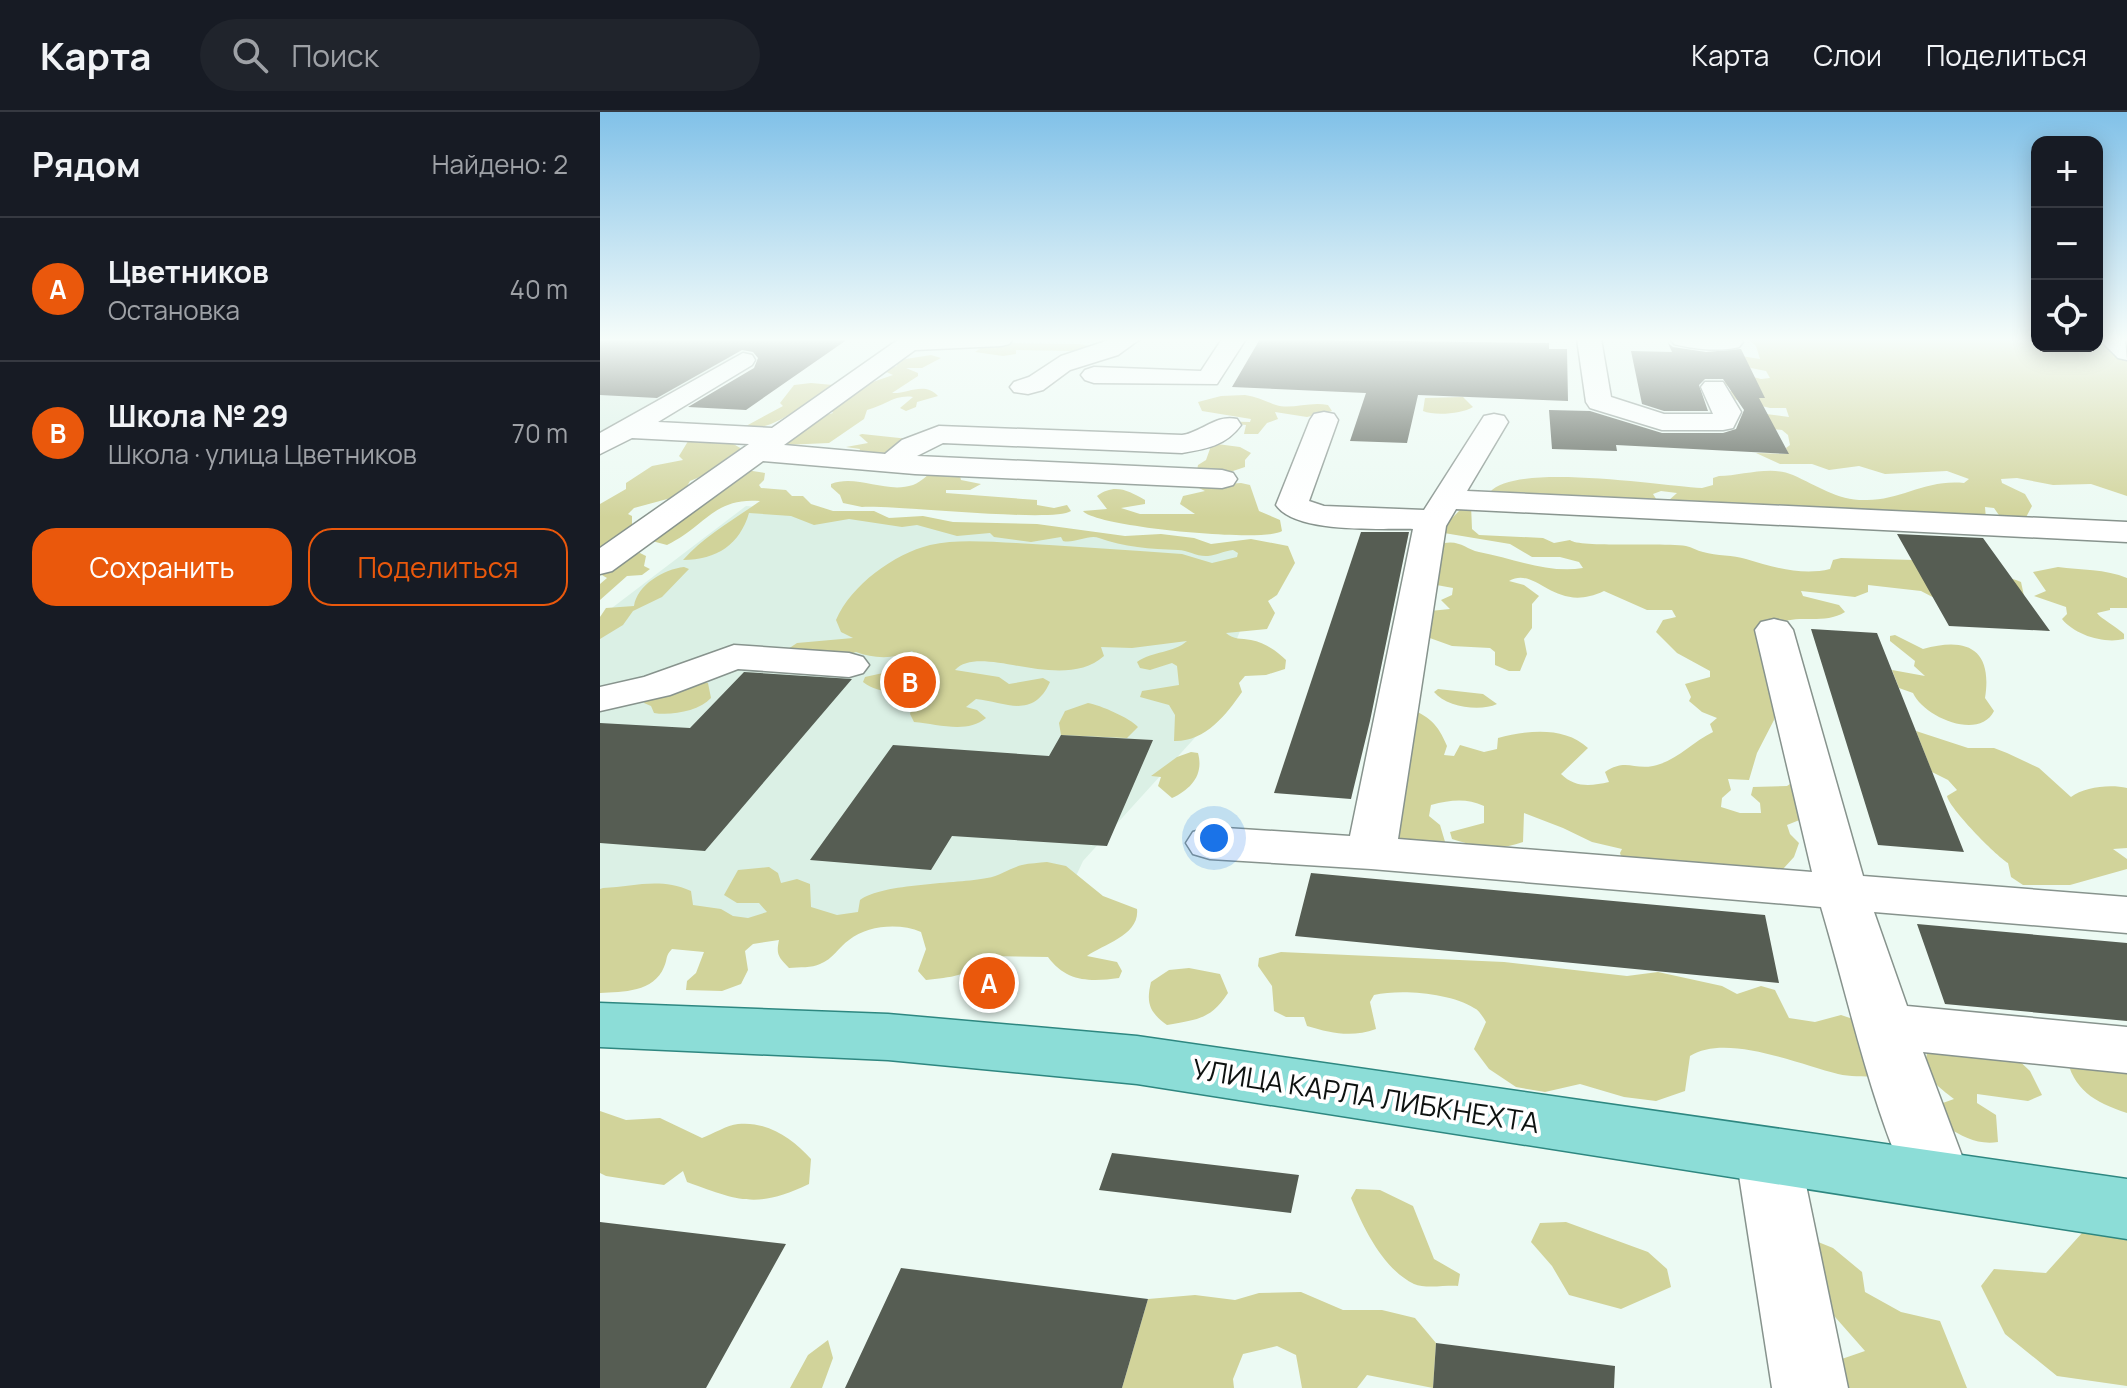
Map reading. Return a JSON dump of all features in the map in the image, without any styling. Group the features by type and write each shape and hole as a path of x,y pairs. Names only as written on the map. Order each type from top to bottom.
{"main road":[{"name":"УЛИЦА КАРЛА ЛИБКНЕХТА","path":"600,1025 888,1037 1137,1060 2127,1209"}],"street":[{"path":"600,445 678,399"},
{"path":"600,564 831,399"},
{"path":"1598,399 1599,402 1662,422 1723,422 1727,412 1720,399"},
{"path":"1324,420 1292,505 1320,516 1439,510 2125,534"},
{"path":"1371,853 1439,510 1494,422"},
{"path":"892,463 912,446 939,434 1193,442 1207,440 1227,425"},
{"path":"626,429 767,444 892,463 1222,479"},
{"path":"1174,477 1193,442"},
{"path":"1774,630 1842,892 1938,1180"},
{"path":"600,699 656,686 734,657 849,665"},
{"path":"1210,843 1371,853 2127,915"},
{"path":"1885,1026 2127,1050"},
{"path":"1768,1156 1810,1388"}],"shaded area":[{"path":"600,399 665,399 600,435"},
{"path":"746,506 1272,549 1201,731 1083,861 1056,919 769,927 600,916 600,617"}],"green space":[{"path":"783,399 813,399 767,426 746,426 783,406 780,403"},
{"path":"849,399 898,399 867,410 864,419 829,443 784,445 813,421 833,413 830,409"},
{"path":"911,399 929,399 917,402 916,407 906,411 900,408"},
{"path":"1211,399 1258,399 1282,406 1328,405 1332,411 1307,417 1275,412 1278,419 1267,423 1258,434 1244,434 1246,425 1210,421 1250,422 1251,419 1202,411 1198,402"},
{"path":"1425,399 1465,399 1473,407 1448,414 1423,411"},
{"path":"1731,399 2127,399 2127,496 2091,484 2053,485 2017,478 2001,479 2002,483 2025,494 2032,506 2024,521 2003,521 1994,508 1985,507 1986,519 1668,501 1677,493 1661,491 1653,494 1658,502 1490,492 1505,483 1558,477 1702,488 1713,485 1713,478 1719,476 1775,471 1793,475 1837,495 1867,500 1938,484 1964,483 1969,479 1947,471 1885,474 1859,466 1829,470 1812,464 1780,464 1756,453 1788,454 1788,435 1782,430 1761,428 1758,413 1789,417 1786,408 1770,408"},
{"path":"859,435 909,439 887,454 859,452 860,449 846,447 868,443"},
{"path":"690,438 730,442 742,449 690,481 682,495 634,508 628,514 632,516 632,525 600,547 600,504 626,489 626,483 652,466 683,460 679,456"},
{"path":"1211,446 1240,447 1251,453 1245,460 1245,467 1227,473 1197,470 1198,465 1206,460"},
{"path":"938,466 968,475 960,476 961,480 981,484 970,490 946,490 946,493 1037,500 1037,505 1054,508 1067,505 1071,511 1036,515 862,507 843,503 831,487 831,484 851,481 903,487 916,484"},
{"path":"746,470 765,473 759,485 761,488 786,490 792,496 803,496 811,504 833,511 874,511 889,518 923,516 953,522 1037,524 1125,536 1161,534 1194,538 1211,544 1251,539 1288,546 1295,563 1277,595 1268,601 1275,613 1267,629 1226,633 1270,647 1286,660 1285,669 1266,675 1245,676 1239,683 1242,692 1222,718 1205,732 1185,740 1174,741 1175,715 1169,705 1140,697 1142,691 1179,685 1177,666 1172,663 1150,670 1140,668 1137,662 1187,641 1132,648 1101,647 1104,656 1086,666 1066,670 983,661 967,663 955,670 999,677 1009,684 1043,678 1050,682 1043,694 1027,705 976,699 966,707 977,710 986,718 970,726 914,722 910,714 913,701 922,693 884,691 863,682 865,677 892,671 925,670 925,664 912,651 884,657 856,652 847,655 788,649 797,643 853,638 841,632 836,620 852,595 888,563 930,545 973,541 1182,554 1212,563 1237,557 1238,553 1233,550 1204,556 1095,537 1067,542 1061,537 1031,542 994,537 990,533 957,536 917,525 902,527 849,519 814,525 791,516 749,513 740,533 725,548 706,557 683,560 710,536 760,501 744,501 721,508 667,545 652,541"},
{"path":"1250,485 1259,511 1280,520 1282,531 1246,535 1181,532 1117,523 1083,511 1107,509 1097,496 1115,489 1145,500 1145,504 1121,508 1140,514 1195,514 1180,504 1183,496 1205,491 1195,486"},
{"path":"1471,505 1472,529 1479,535 1543,538 1554,543 1570,540 1589,544 1686,546 1798,571 1830,569 1833,560 1841,558 1951,561 2021,582 2024,596 1946,604 1921,591 1868,585 1868,592 1855,597 1801,591 1803,596 1839,605 1845,612 1829,618 1778,623 1774,720 1757,753 1749,780 1728,779 1731,790 1722,798 1721,807 1740,813 1761,813 1760,803 1751,795 1753,787 1787,786 1793,782 1812,815 1787,825 1790,834 1799,843 1794,857 1773,880 1625,868 1620,853 1622,849 1592,842 1524,813 1523,842 1497,847 1461,842 1452,839 1450,832 1484,823 1484,806 1465,801 1431,805 1429,816 1440,825 1446,845 1398,841 1379,750 1408,708 1422,714 1436,726 1447,746 1444,755 1454,756 1460,745 1484,752 1497,749 1498,738 1521,733 1545,732 1568,736 1588,748 1561,774 1572,782 1584,785 1609,782 1605,772 1612,768 1624,765 1646,767 1670,760 1713,732 1710,724 1717,718 1702,712 1689,701 1691,697 1685,684 1710,677 1710,671 1677,653 1656,632 1663,620 1676,617 1672,610 1647,610 1604,591 1587,597 1572,597 1529,579 1509,581 1524,585 1539,596 1532,604 1532,628 1524,639 1527,654 1520,671 1509,671 1495,665 1495,652 1490,648 1452,646 1427,637 1430,611 1450,609 1441,600 1452,595 1453,588 1420,582 1435,552 1444,543 1459,544 1479,552 1544,567 1583,568 1579,562 1560,557 1532,557 1510,544 1438,532 1463,507"},
{"path":"640,553 646,556 644,566 650,569 642,575 627,576 600,600 600,584 607,578 600,574 601,570 622,557"},
{"path":"684,567 689,569 662,597 633,611 623,625 600,639 600,617 606,608 634,606 640,591 653,579"},
{"path":"2058,567 2102,571 2127,578 2127,608 2110,608 2097,613 2124,634 2124,639 2099,639 2082,634 2062,619 2067,614 2066,607 2034,596 2046,591 2033,572"},
{"path":"1895,635 1923,649 1952,645 1973,650 1985,668 1985,698 1994,711 1987,720 1965,725 1952,722 1928,710 1913,693 1899,688 1892,670 1925,676 1914,666 1915,661 1890,641 1890,636"},
{"path":"697,682 708,683 711,698 692,709 661,714 654,713 651,706 644,703 647,697"},
{"path":"1438,689 1483,694 1497,704 1482,708 1464,707 1439,697 1434,692"},
{"path":"1088,703 1114,712 1138,727 1127,738 1061,735 1059,723 1065,711"},
{"path":"1916,731 1968,748 1994,748 2007,753 2039,768 2071,797 2098,787 2127,788 2127,848 2113,849 2127,859 2127,869 2070,885 2023,885 2011,877 2008,863 1973,831 1950,802 1947,796 1957,790 1948,780 1932,772"},
{"path":"1198,753 1197,775 1190,786 1172,798 1158,786 1161,777 1151,776 1177,757"},
{"path":"1047,862 1066,866 1103,896 1137,909 1133,926 1127,932 1087,956 1117,962 1122,971 1119,978 1098,980 1071,976 1048,957 986,956 966,972 926,980 918,971 926,949 921,932 894,927 865,931 845,943 829,959 809,967 789,968 779,955 779,940 753,944 745,951 748,970 741,984 722,991 686,990 687,981 696,973 704,952 672,949 659,975 645,986 600,993 600,889 603,888 668,884 691,891 693,905 721,909 733,916 748,918 767,912 759,903 737,903 724,895 738,870 769,867 778,873 781,883 797,879 810,884 811,907 837,915 858,912 860,900 885,890 987,878 1022,865"},
{"path":"1281,952 1504,962 1627,976 1658,972 1722,986 1737,994 1761,986 1775,990 1789,1018 1815,1022 1841,1015 1856,1020 1876,1077 1843,1075 1762,1053 1723,1048 1690,1056 1685,1091 1656,1101 1624,1097 1580,1084 1545,1092 1516,1087 1489,1069 1474,1049 1486,1022 1481,1014 1452,999 1411,993 1374,995 1370,1002 1376,1029 1358,1033 1341,1034 1316,1029 1307,1026 1304,1017 1286,1017 1274,1011 1272,986 1258,966 1259,958"},
{"path":"1189,968 1220,974 1228,993 1215,1009 1202,1017 1167,1025 1150,1006 1151,982 1169,970"},
{"path":"1929,1047 2014,1056 2030,1071 2042,1095 2028,1101 1977,1094 1977,1103 1996,1115 1998,1142 1965,1137 1947,1127 1940,1104 1954,1099 1935,1083 1927,1071"},
{"path":"2127,1051 2127,1113 2087,1093 2074,1077 2066,1055"},
{"path":"600,1111 626,1120 660,1118 702,1138 738,1124 769,1128 796,1144 811,1159 809,1184 775,1197 748,1200 687,1182 683,1171 664,1185 606,1176 600,1173"},
{"path":"1356,1189 1380,1190 1413,1206 1434,1259 1460,1274 1458,1286 1414,1284 1393,1268 1375,1246 1356,1209 1351,1198"},
{"path":"1566,1222 1648,1252 1667,1269 1671,1287 1621,1309 1569,1295 1552,1266 1531,1242 1540,1223"},
{"path":"2107,1225 2127,1227 2127,1386 2057,1376 2005,1334 1981,1286 1994,1269 2046,1273 2082,1233"},
{"path":"1781,1227 1833,1248 1862,1272 1865,1292 1901,1312 1940,1321 1967,1388 1824,1388 1833,1362 1865,1351 1828,1309"},
{"path":"1301,1292 1343,1310 1382,1310 1415,1318 1436,1343 1433,1388 1367,1375 1357,1388 1302,1388 1296,1355 1277,1346 1243,1354 1233,1379 1234,1388 1122,1388 1148,1299 1195,1295 1235,1300 1259,1293"},
{"path":"828,1340 833,1358 822,1388 790,1388 808,1355"}],"building":[{"path":"702,399 762,399 746,410 688,407"},
{"path":"1364,399 1417,399 1407,443 1350,441"},
{"path":"1507,399 1568,399 1568,401"},
{"path":"1641,399 1704,399 1708,411 1664,411 1642,404"},
{"path":"1736,399 1759,399 1789,454 1616,445 1617,451 1552,449 1549,410 1590,411 1662,433 1723,433 1736,429 1744,410"},
{"path":"1361,532 1409,532 1351,799 1274,793"},
{"path":"1897,534 1983,538 2050,631 1949,626"},
{"path":"1811,629 1877,633 1964,852 1878,845"},
{"path":"744,672 852,679 705,851 600,843 600,723 690,728"},
{"path":"1061,735 1153,740 1107,846 952,836 931,870 810,860 893,745 1049,756"},
{"path":"1311,873 1765,915 1779,983 1295,936"},
{"path":"1917,924 2127,943 2127,1021 1945,1004"},
{"path":"1112,1153 1299,1175 1291,1213 1099,1190"},
{"path":"600,1222 786,1244 706,1388 600,1388"},
{"path":"901,1268 1148,1299 1122,1388 845,1388"},
{"path":"1436,1343 1615,1366 1614,1388 1433,1388"}],"place":[{"name":"Школа № 29","path":"910,682"},
{"name":"Цветников","path":"989,983"}]}
